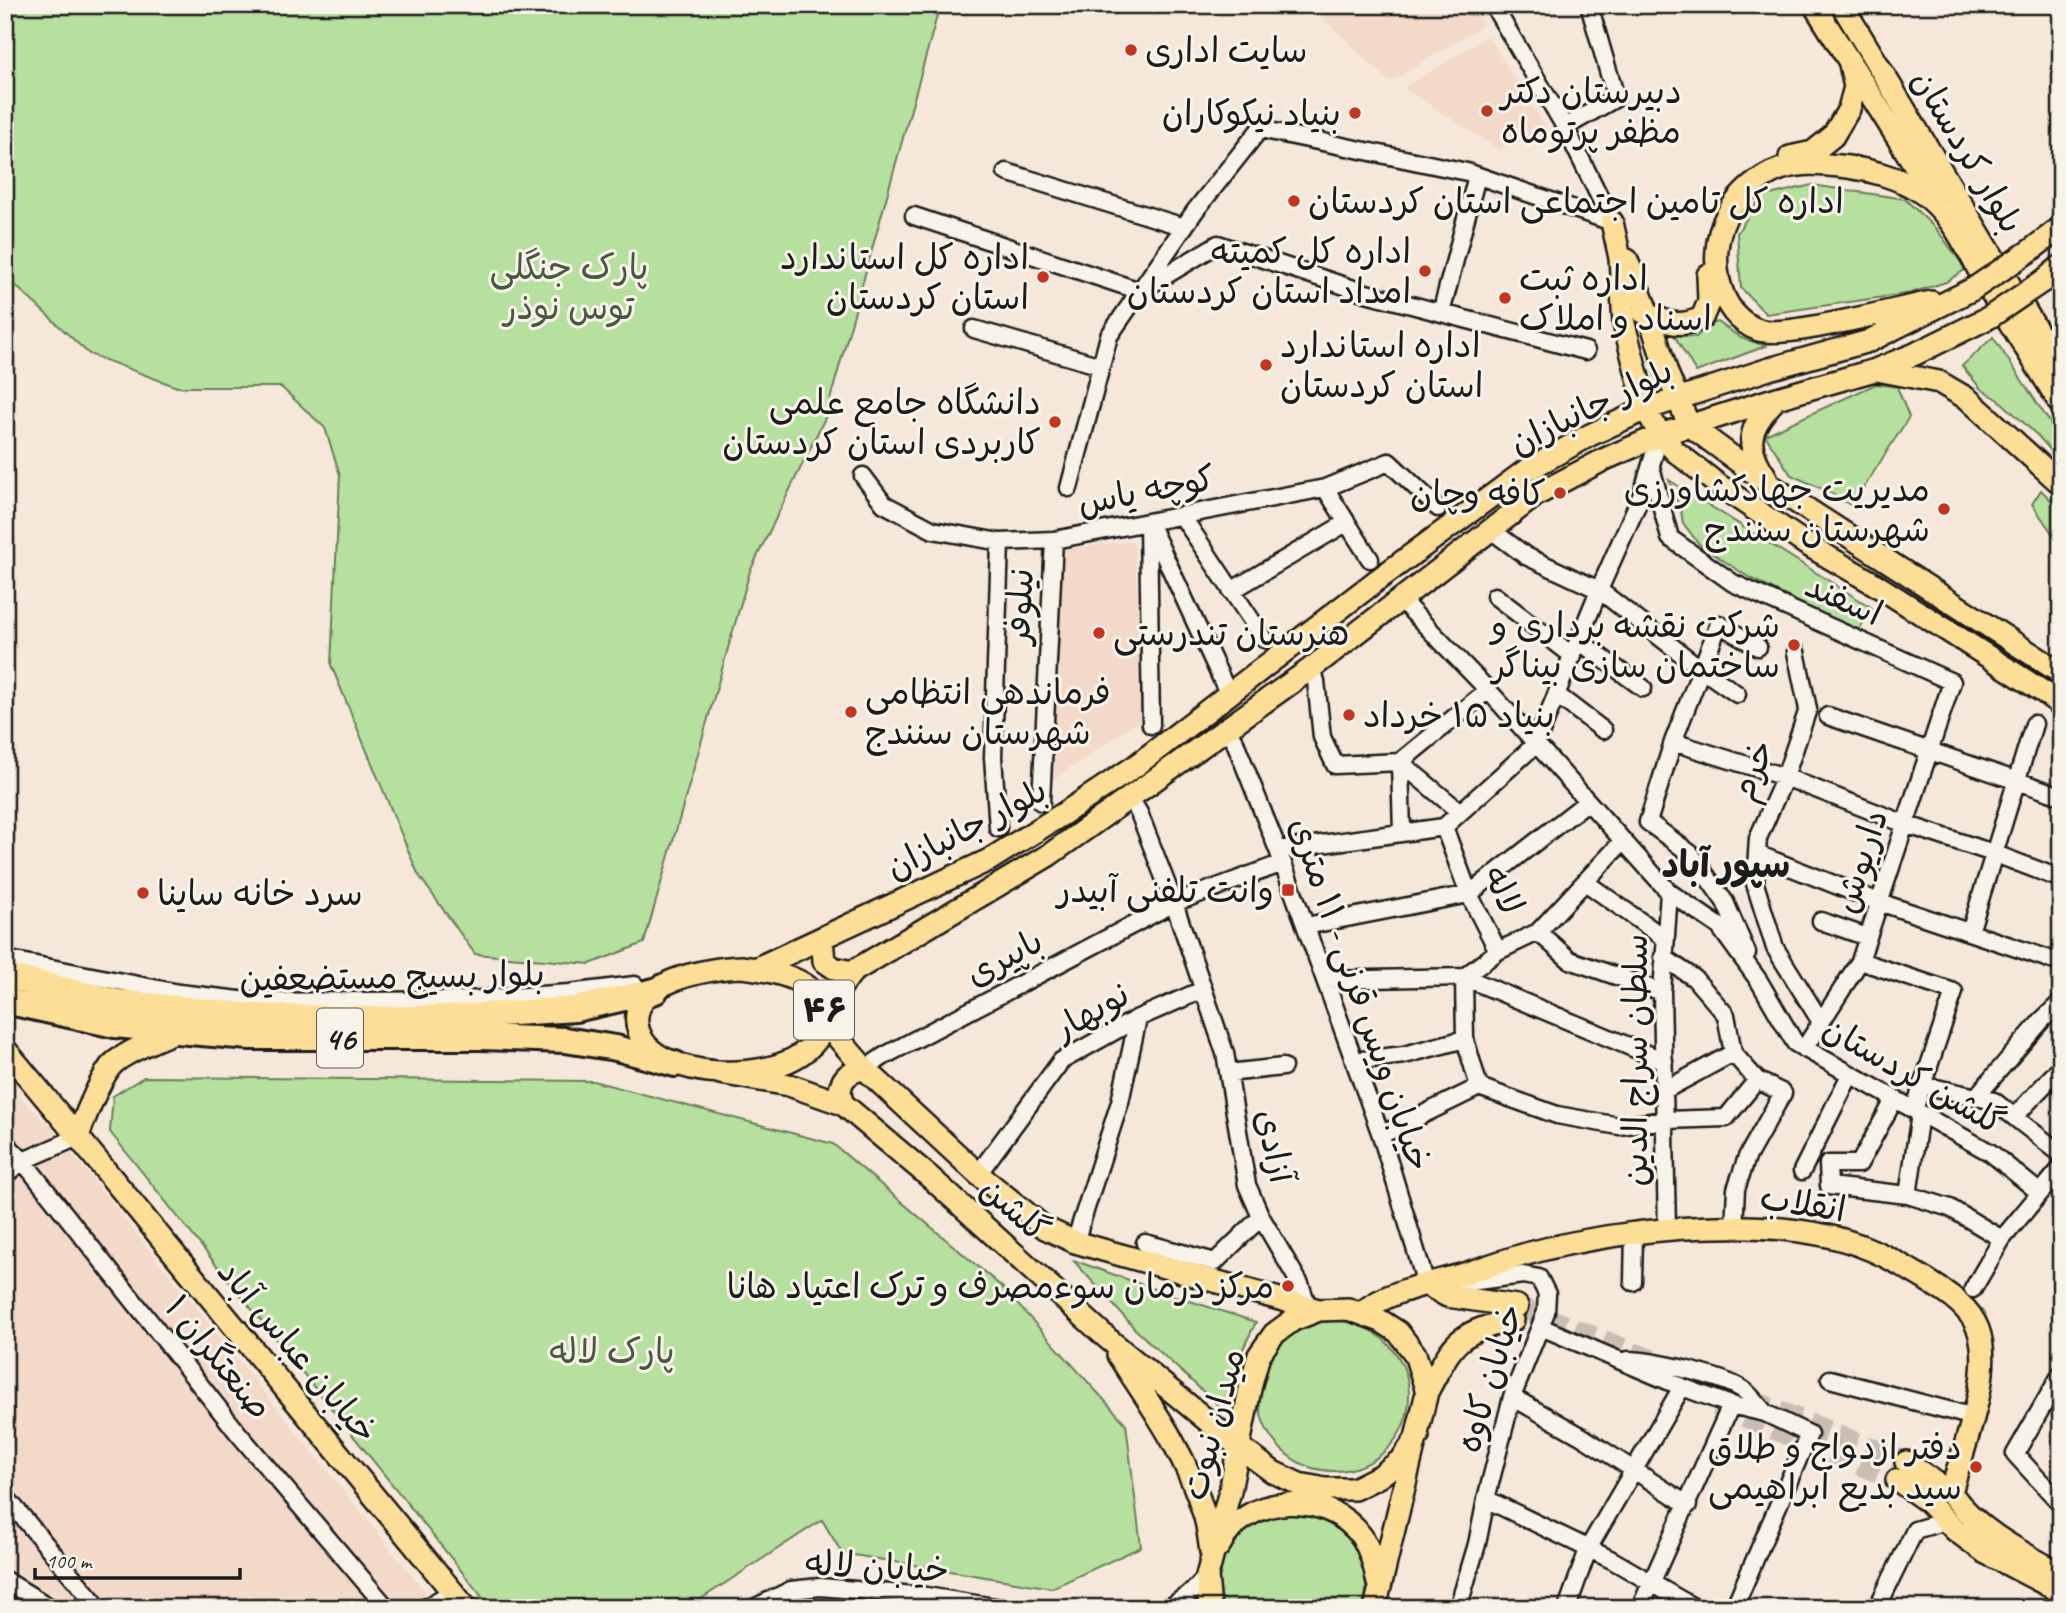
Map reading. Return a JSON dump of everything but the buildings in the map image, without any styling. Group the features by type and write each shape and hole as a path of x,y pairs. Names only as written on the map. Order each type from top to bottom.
{"highway":[{"name":"بلوار بسیج مستضعفین","path":"5,976 118,1002 253,1016 372,1019 575,1009 664,985"},
{"name":"بلوار بسیج مستضعفین","path":"5,1001 115,1025 177,1031 250,1037 480,1037 583,1043 615,1048 676,1064"},
{"path":"575,1009 587,1025 587,1035 583,1043"}],"main road":[{"name":"بلوار کردستان","path":"1842,5 2061,366"},
{"name":"بلوار کردستان","path":"1818,7 1850,64 1951,222 2061,405"},
{"path":"1623,324 1631,312 1640,310 1665,323 1681,324 1702,318 1709,301 1710,235 1728,196 1746,177 1767,164 1813,152 1833,136 1849,109 1855,87 1850,64"},
{"name":"بلوار کردستان","path":"1951,222 1918,190 1891,178 1856,168 1820,163 1792,166 1773,172 1754,183 1738,199 1726,217 1719,235 1719,273 1723,297 1734,315 1762,331 1781,331 1811,327 1968,292"},
{"path":"1612,222 1648,314 1676,398 1689,425 1773,487 2061,673"},
{"path":"1612,222 1620,258 1623,324 1646,409 1660,435 1676,452 1717,484 1806,544 1873,583 2061,705"},
{"name":"بلوار جانبازان","path":"755,969 989,860 1134,767 1396,566 1524,472 1646,409 1769,369 1869,341 1968,292 2061,227"},
{"name":"بلوار جانبازان","path":"824,1017 852,972 1025,870 1130,798 1309,670 1544,491 1660,435 1875,370 1915,354 1990,317 2061,266"},
{"path":"1875,370 1939,382 1968,399 2061,484"},
{"path":"1773,487 1756,462 1750,446 1753,428 1761,414 1777,398"},
{"path":"822,939 824,961 834,968 852,972"},
{"name":"۴۶","path":"717,968 755,969 786,976 805,985 817,996 824,1017 819,1037 789,1060 768,1068 720,1073 676,1064 657,1055 644,1043 638,1030 637,1016 643,1003 664,985 717,968"},
{"name":"گلشن","path":"824,1017 865,1069 978,1174 1045,1228 1075,1242 1314,1308"},
{"path":"78,1137 111,1066 142,1046 177,1031"},
{"name":"خیابان عباس آباد","path":"5,1049 460,1600"},
{"path":"843,1104 839,1095 841,1083 847,1074 865,1069"},
{"name":"گلشن","path":"720,1073 789,1085 843,1104 942,1187 1107,1338 1238,1446"},
{"name":"انقلاب","path":"1361,1313 1370,1306 1426,1284 1532,1252 1634,1233 1667,1229 1763,1227 1815,1234 1867,1248 1947,1293 1970,1314 1978,1327 1983,1363 1974,1417 1951,1493"},
{"path":"1426,1284 1447,1296 1515,1313 1467,1333 1455,1345 1427,1392"},
{"name":"میدان نبوت","path":"1210,1608 1210,1568 1259,1355 1274,1334 1314,1308 1348,1309 1381,1321 1398,1332 1415,1354 1427,1392 1379,1602"},
{"path":"1107,1338 1168,1432 1191,1478 1205,1516 1210,1568"},
{"path":"1238,1446 1273,1472 1299,1485 1354,1489 1380,1476 1402,1459 1418,1436"},
{"path":"2061,1574 2004,1542 1958,1504 1951,1493 1901,1471 1946,1521 1986,1553 2061,1592"},
{"name":"میدان نبوت","path":"1210,1568 1224,1536 1243,1518 1266,1506 1293,1502 1318,1506 1342,1518 1361,1536 1373,1559 1379,1602"}],"street":[{"path":"1493,5 1565,127 1612,222"},
{"path":"1565,127 1616,98 1589,5"},
{"path":"1069,488 1109,336 1184,227 1260,129 1477,176 1612,222"},
{"path":"1006,172 1184,227"},
{"path":"1441,313 1477,176"},
{"path":"914,216 1140,290 1218,244 1366,293 1586,351"},
{"path":"974,329 1101,366"},
{"path":"1444,827 1536,744 1599,590 1642,494 1660,435"},
{"name":"کوچه یاس","path":"863,476 884,504 933,530 1000,542 1054,540 1325,488 1389,463 1438,508"},
{"name":"اسفند","path":"1651,467 1670,538 1732,583 1952,682"},
{"path":"1325,488 1370,559"},
{"path":"1182,516 1264,639"},
{"path":"1148,522 1229,695"},
{"path":"1148,522 1151,725"},
{"path":"1231,591 1346,523"},
{"path":"1491,530 1526,556 1599,590 1737,694"},
{"name":"نیلوفر","path":"1041,802 1054,540"},
{"path":"998,828 993,757 1000,542"},
{"path":"1495,596 1576,649 1643,688"},
{"name":"گلشن کردستان","path":"1401,600 1488,691 1669,892 1719,926 1759,981 1795,1043 1990,1153 2040,1193"},
{"path":"1758,647 1719,624 1673,742 1648,822 1691,854 1725,902 1759,981"},
{"name":"خرم","path":"1796,653 1808,709 1785,777 1758,838 1755,884 1775,948 1821,1022"},
{"path":"1309,670 1316,681 1322,737 1335,765 1400,762 1488,691"},
{"name":"داریوش","path":"1804,1049 1860,961 1952,682"},
{"path":"1557,695 1603,730"},
{"path":"1828,716 2061,796"},
{"path":"1970,932 2034,724"},
{"name":"خیابان ویس قرنی - ۱۱ متری","path":"1226,728 1235,741 1306,926 1381,1135 1426,1284"},
{"path":"1673,742 1785,777 1905,824 2061,879"},
{"path":"1400,762 1460,812"},
{"path":"1400,762 1402,833"},
{"name":"آزادی","path":"1130,798 1139,813 1174,903 1224,1053 1247,1185 1261,1217 1314,1308"},
{"path":"1306,926 1469,894 1587,802"},
{"name":"باپیری","path":"865,1069 884,1056 1174,903 1281,857 1444,827"},
{"name":"لاله","path":"1444,827 1469,894 1498,951 1464,977"},
{"path":"1498,951 1538,932 1623,841"},
{"path":"1757,853 1879,902 2061,963"},
{"path":"1585,882 1664,938"},
{"name":"سلطان سراج الدین","path":"1667,1229 1662,992 1669,892"},
{"path":"1821,921 1867,937"},
{"path":"1538,932 1570,960 1662,992"},
{"path":"1663,957 1694,978 1726,1015 1733,1053 1757,1080 1783,1093 1747,1157 1736,1189 1734,1227"},
{"path":"5,959 179,993 257,1002 387,1002 506,997 664,985"},
{"path":"1860,961 1954,992 1923,1085 1917,1112 1908,1195"},
{"path":"1325,980 1464,977 1664,1060"},
{"path":"1464,977 1465,1039 1479,1087"},
{"name":"نوبهار","path":"978,1174 1061,1061 1138,1018 1202,990"},
{"path":"330,1002 372,1019"},
{"path":"1976,1097 2042,1020 2061,1002"},
{"path":"5,1016 45,1011"},
{"path":"1075,1242 1120,1102 1138,1018"},
{"path":"1354,1061 1404,1055 1465,1039"},
{"path":"1665,1090 1733,1053"},
{"path":"1228,1073 1283,1067"},
{"path":"2014,1117 2061,1067"},
{"path":"1802,1171 1850,1075"},
{"path":"1381,1135 1479,1087 1558,1115 1619,1126 1666,1120 1726,1118 1757,1080"},
{"path":"1923,1085 1994,1101 2061,1154"},
{"path":"1811,1152 1828,1164 1859,1164 1894,1100"},
{"path":"5,1175 23,1161 78,1137"},
{"name":"۱ صنعتگران","path":"5,1143 23,1161 238,1433 387,1608"},
{"path":"1828,1164 1829,1186 1908,1195 1950,1208 2002,1239"},
{"path":"1973,1289 2002,1239 2061,1168"},
{"path":"1145,1243 1215,1262 1261,1217"},
{"path":"1633,1282 1634,1233"},
{"name":"خیابان کاوه","path":"1426,1284 1462,1283 1523,1275 1539,1278 1547,1294 1546,1312 1512,1397 1477,1544 1458,1608"},
{"path":"1541,1326 1682,1387 1731,1405 1765,1413 1809,1434 1734,1608"},
{"path":"1619,1360 1646,1360 1737,1386 1765,1413"},
{"path":"2061,1374 2015,1454 2061,1504"},
{"path":"1830,1379 1974,1417"},
{"path":"1567,1608 1588,1548 1682,1387"},
{"path":"1512,1397 1581,1436 1688,1505"},
{"path":"1640,1608 1731,1405"},
{"path":"5,1496 99,1608"},
{"path":"1486,1499 1588,1548 1695,1608"},
{"path":"1877,1608 1915,1530 1946,1521"},
{"path":"1169,1608 1193,1591 1210,1568"},
{"path":"5,1580 51,1608"},
{"name":"خیابان لاله","path":"754,1608 791,1590 820,1587 925,1602 1001,1608"},
{"path":"425,1608 460,1600"}],"shaded area":[{"path":"1309,5 1470,5 1483,25 1390,82"},
{"name":"دبیرستان دکتر مظفر پرتوماه","path":"1488,36 1549,133 1500,150 1404,88"},
{"name":"هنرستان تندرستی","path":"1134,541 1144,717 1048,783 1065,549"},
{"path":"5,1084 48,1124 438,1608 63,1608 5,1571"}],"green space":[{"name":"پارک جنگلی توس نوذر","path":"5,5 940,5 825,418 750,571 644,943 590,964 475,954 418,874 331,665 340,475 325,428 281,387 177,387 89,354 14,284 5,295"},
{"path":"1812,185 1905,199 1937,230 1966,269 1946,282 1911,293 1766,314 1741,288 1737,233 1761,197"},
{"path":"1718,322 1741,338 1766,346 1696,372 1674,335 1696,337 1711,324"},
{"path":"1993,337 2061,439 2061,462 2038,436 1999,400 1981,389 1962,366"},
{"path":"1876,384 1897,387 1909,417 1852,506 1791,475 1765,435"},
{"path":"1669,480 1872,608 1857,633 1745,575 1699,544 1683,523"},
{"path":"2041,490 2061,510 2061,546 2032,504"},
{"name":"پارک لاله","path":"144,1077 593,1081 833,1144 1002,1287 1126,1424 1141,1547 1052,1588 842,1553 822,1520 687,1608 491,1608 110,1132 113,1096"},
{"path":"1073,1260 1256,1322 1239,1357 1231,1417 1136,1330"},
{"path":"1334,1321 1363,1327 1387,1343 1403,1367 1409,1396 1403,1425 1387,1449 1363,1465 1334,1471 1305,1465 1281,1449 1265,1425 1259,1396 1265,1367 1281,1343 1305,1327"},
{"path":"1302,1512 1335,1526 1345,1534 1360,1556 1366,1582 1363,1608 1219,1608 1217,1575 1227,1546 1247,1527 1259,1521 1272,1516"}],"tunnel":[{"path":"1517,1306 1657,1362"},
{"path":"1693,1377 1906,1462"},
{"path":"1716,1405 1897,1480"}],"place":[{"name":"سایت اداری","path":"1131,50"},
{"name":"دبیرستان دکتر مظفر پرتوماه","path":"1487,111"},
{"name":"بنیاد نیکوکاران","path":"1355,113"},
{"name":"اداره کل تامین اجتماعی استان کردستان","path":"1294,201"},
{"name":"اداره کل کمیته امداد استان کردستان","path":"1425,271"},
{"name":"اداره کل استاندارد استان کردستان","path":"1043,277"},
{"name":"اداره ثبت اسناد و املاک","path":"1505,298"},
{"name":"اداره استاندارد استان کردستان","path":"1266,365"},
{"name":"دانشگاه جامع علمی کاربردی استان کردستان","path":"1055,422"},
{"name":"کافه وچان","path":"1560,493"},
{"name":"مدیریت جهادکشاورزی شهرستان سنندج","path":"1944,509"},
{"name":"هنرستان تندرستی","path":"1099,633"},
{"name":"شرکت نقشه برداری و ساختمان سازی بیناگر","path":"1794,645"},
{"name":"فرماندهی انتظامی شهرستان سنندج","path":"851,712"},
{"name":"بنیاد ۱۵ خرداد","path":"1349,715"},
{"name":"وانت تلفنی آبیدر","path":"1288,890"},
{"name":"سرد خانه ساینا","path":"143,893"},
{"name":"مرکز درمان سوءمصرف و ترک اعتیاد هانا","path":"1288,1286"},
{"name":"دفتر ازدواج و طلاق سید بدیع ابراهیمی","path":"1976,1467"}],"district":[{"name":"سپور آباد","path":"1726,864"}]}
